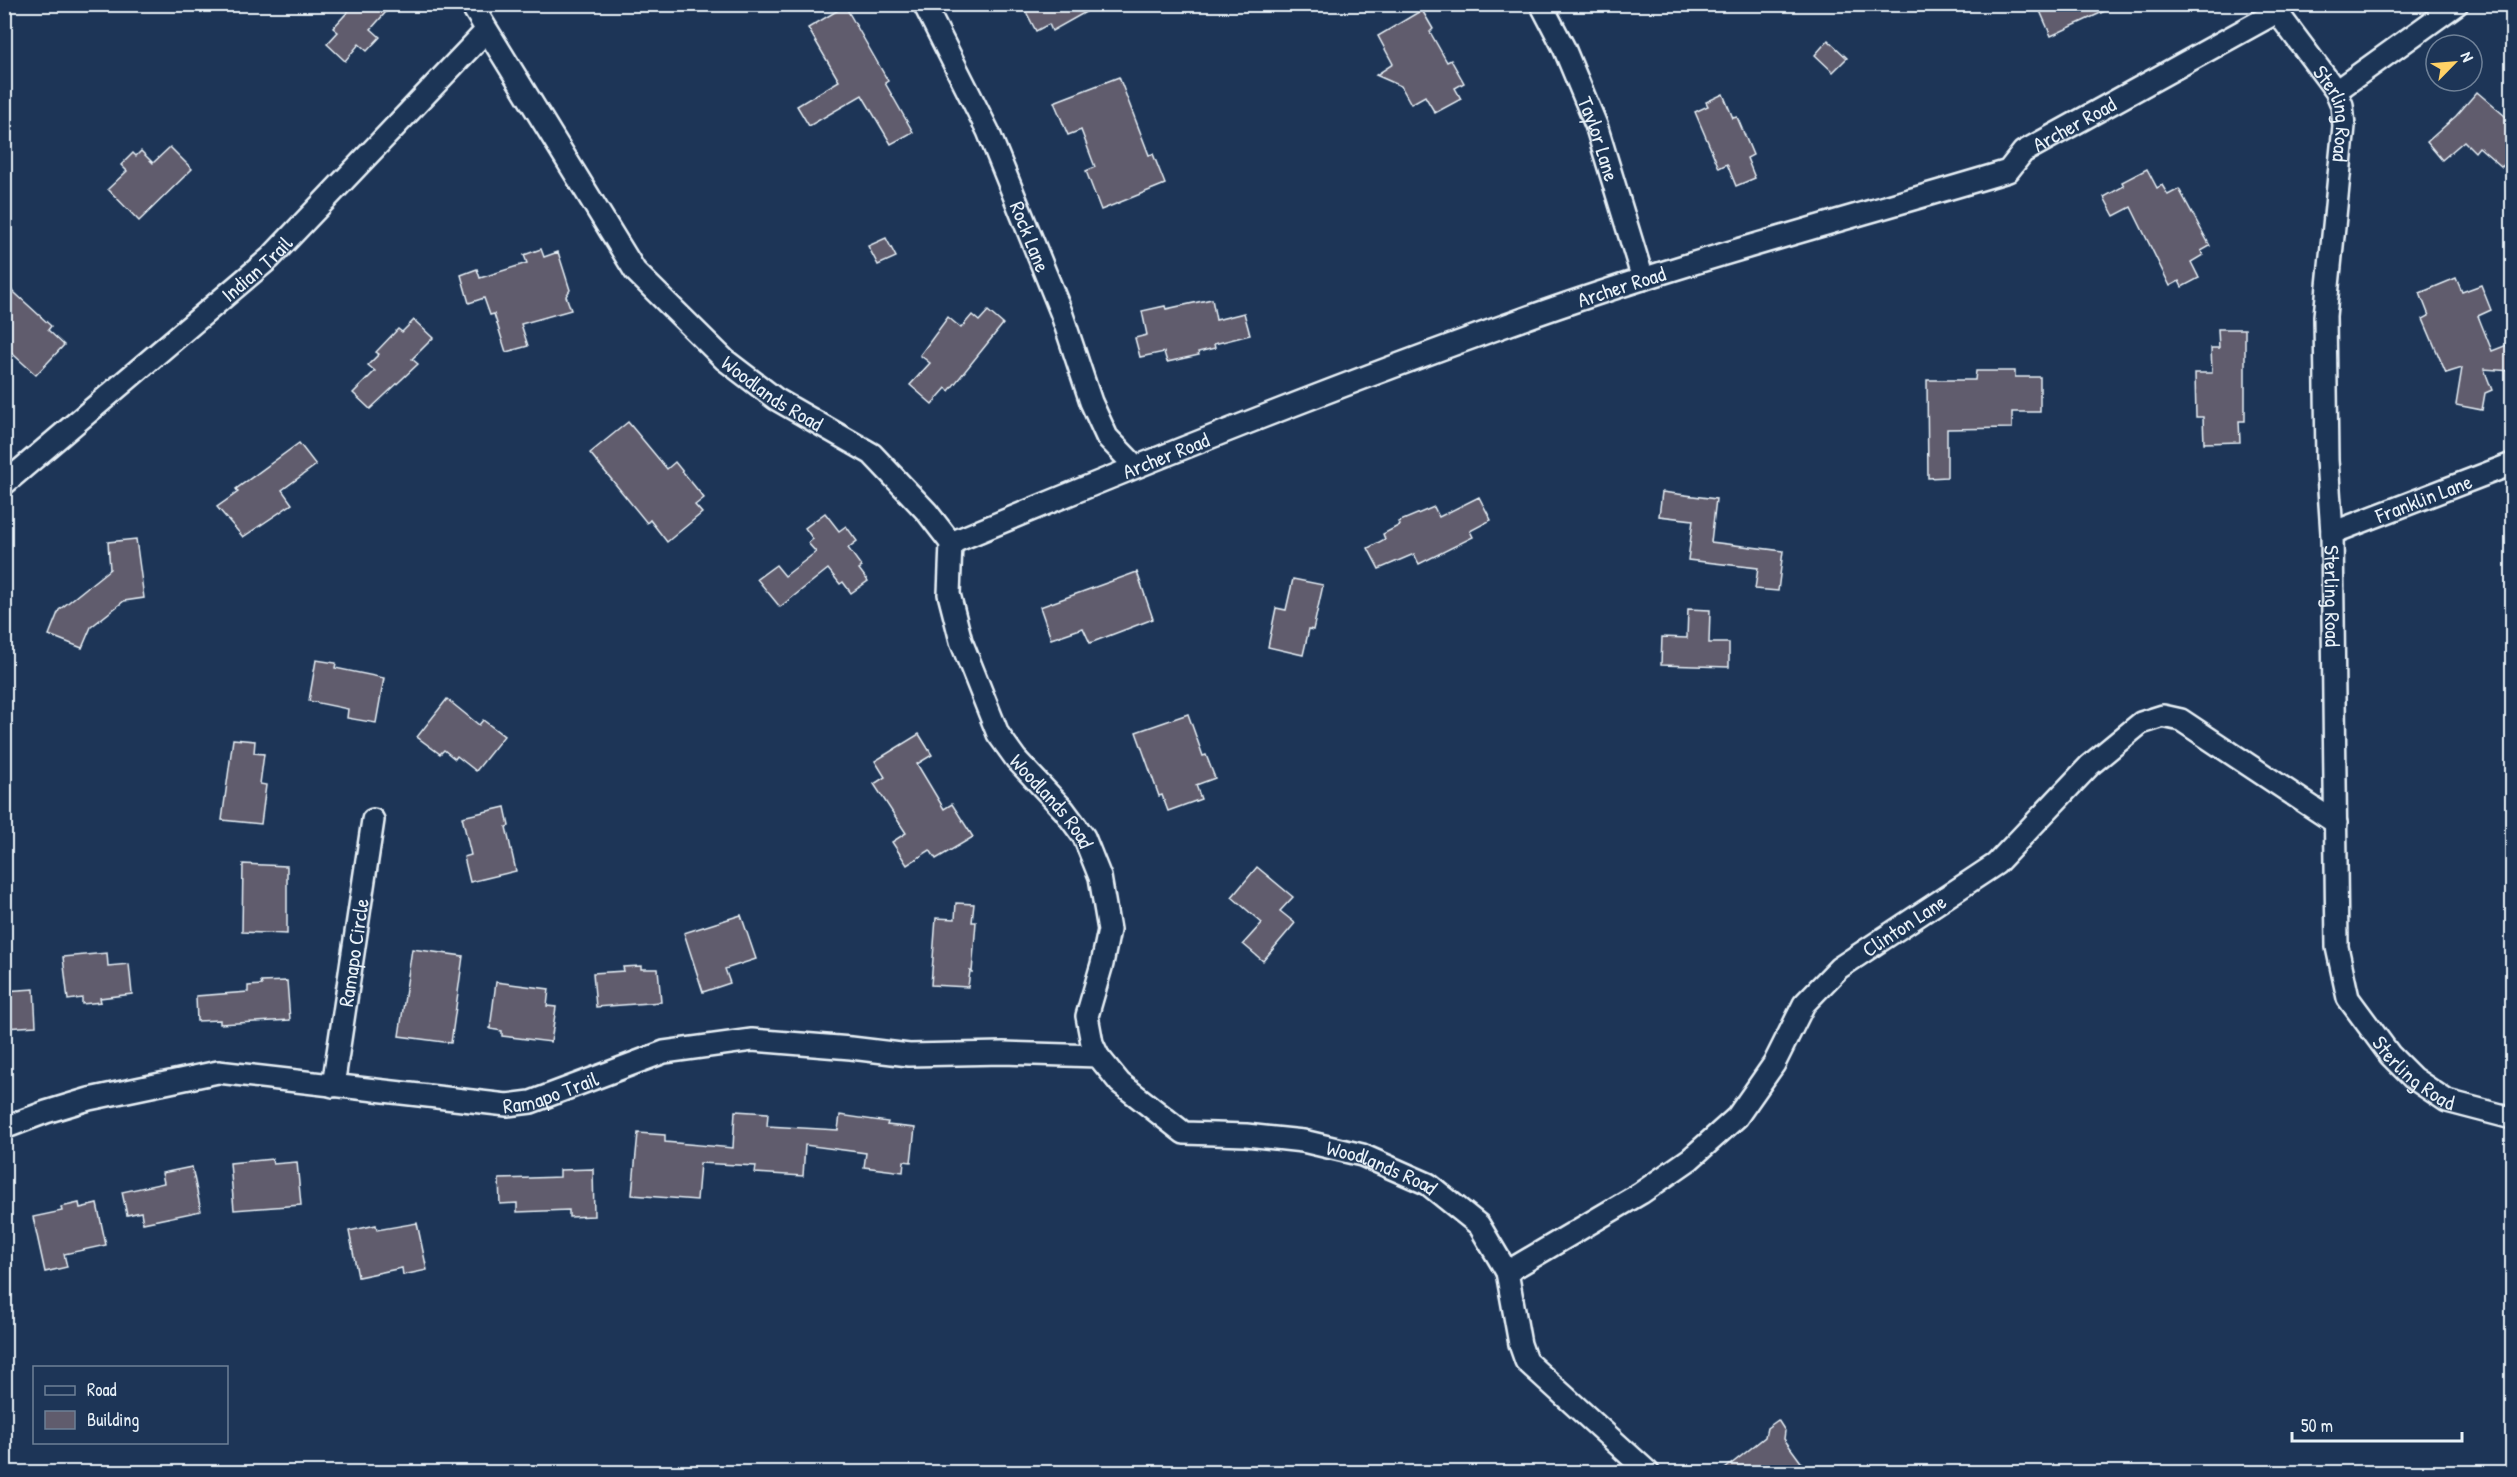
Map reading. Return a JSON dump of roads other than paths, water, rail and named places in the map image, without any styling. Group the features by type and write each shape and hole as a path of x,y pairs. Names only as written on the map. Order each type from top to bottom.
{"street":[{"name":"Woodlands Road","path":"471,4 486,32 635,271 725,360 776,399 872,454 927,512 951,543 949,594 962,641 998,734 1016,759 1064,810 1084,837 1100,877 1109,930 1087,1016 1092,1043 1098,1056 1120,1083 1184,1133 1246,1135 1303,1141 1362,1155 1428,1184 1479,1226 1507,1272 1520,1344 1526,1360 1648,1473"},
{"name":"Rock Lane","path":"924,4 988,131 1061,312 1091,402 1107,437 1135,466"},
{"name":"Taylor Lane","path":"1541,4 1564,48 1596,125 1643,279"},
{"path":"2336,91 2457,4"},
{"name":"Archer Road","path":"951,543 1135,466 1518,321 1643,279 2008,171 2023,152 2274,8"},
{"name":"Sterling Road","path":"2274,8 2336,91 2342,105 2344,126 2325,316 2327,460 2332,533 2337,947 2348,998 2390,1055 2413,1078 2447,1101 2512,1118"},
{"name":"Indian Trail","path":"8,473 270,258 486,32"},
{"name":"Franklin Lane","path":"2332,533 2512,464"},
{"name":"Clinton Lane","path":"1507,1272 1641,1193 1690,1159 1737,1117 1774,1064 1804,1004 1839,968 1996,864 2090,765 2141,723 2163,716 2181,720 2336,823"},
{"name":"Ramapo Circle","path":"333,1086 374,820"},
{"name":"Ramapo Trail","path":"4,1128 89,1099 218,1071 507,1105 531,1102 664,1052 752,1040 909,1055 1003,1053 1098,1056"}]}
